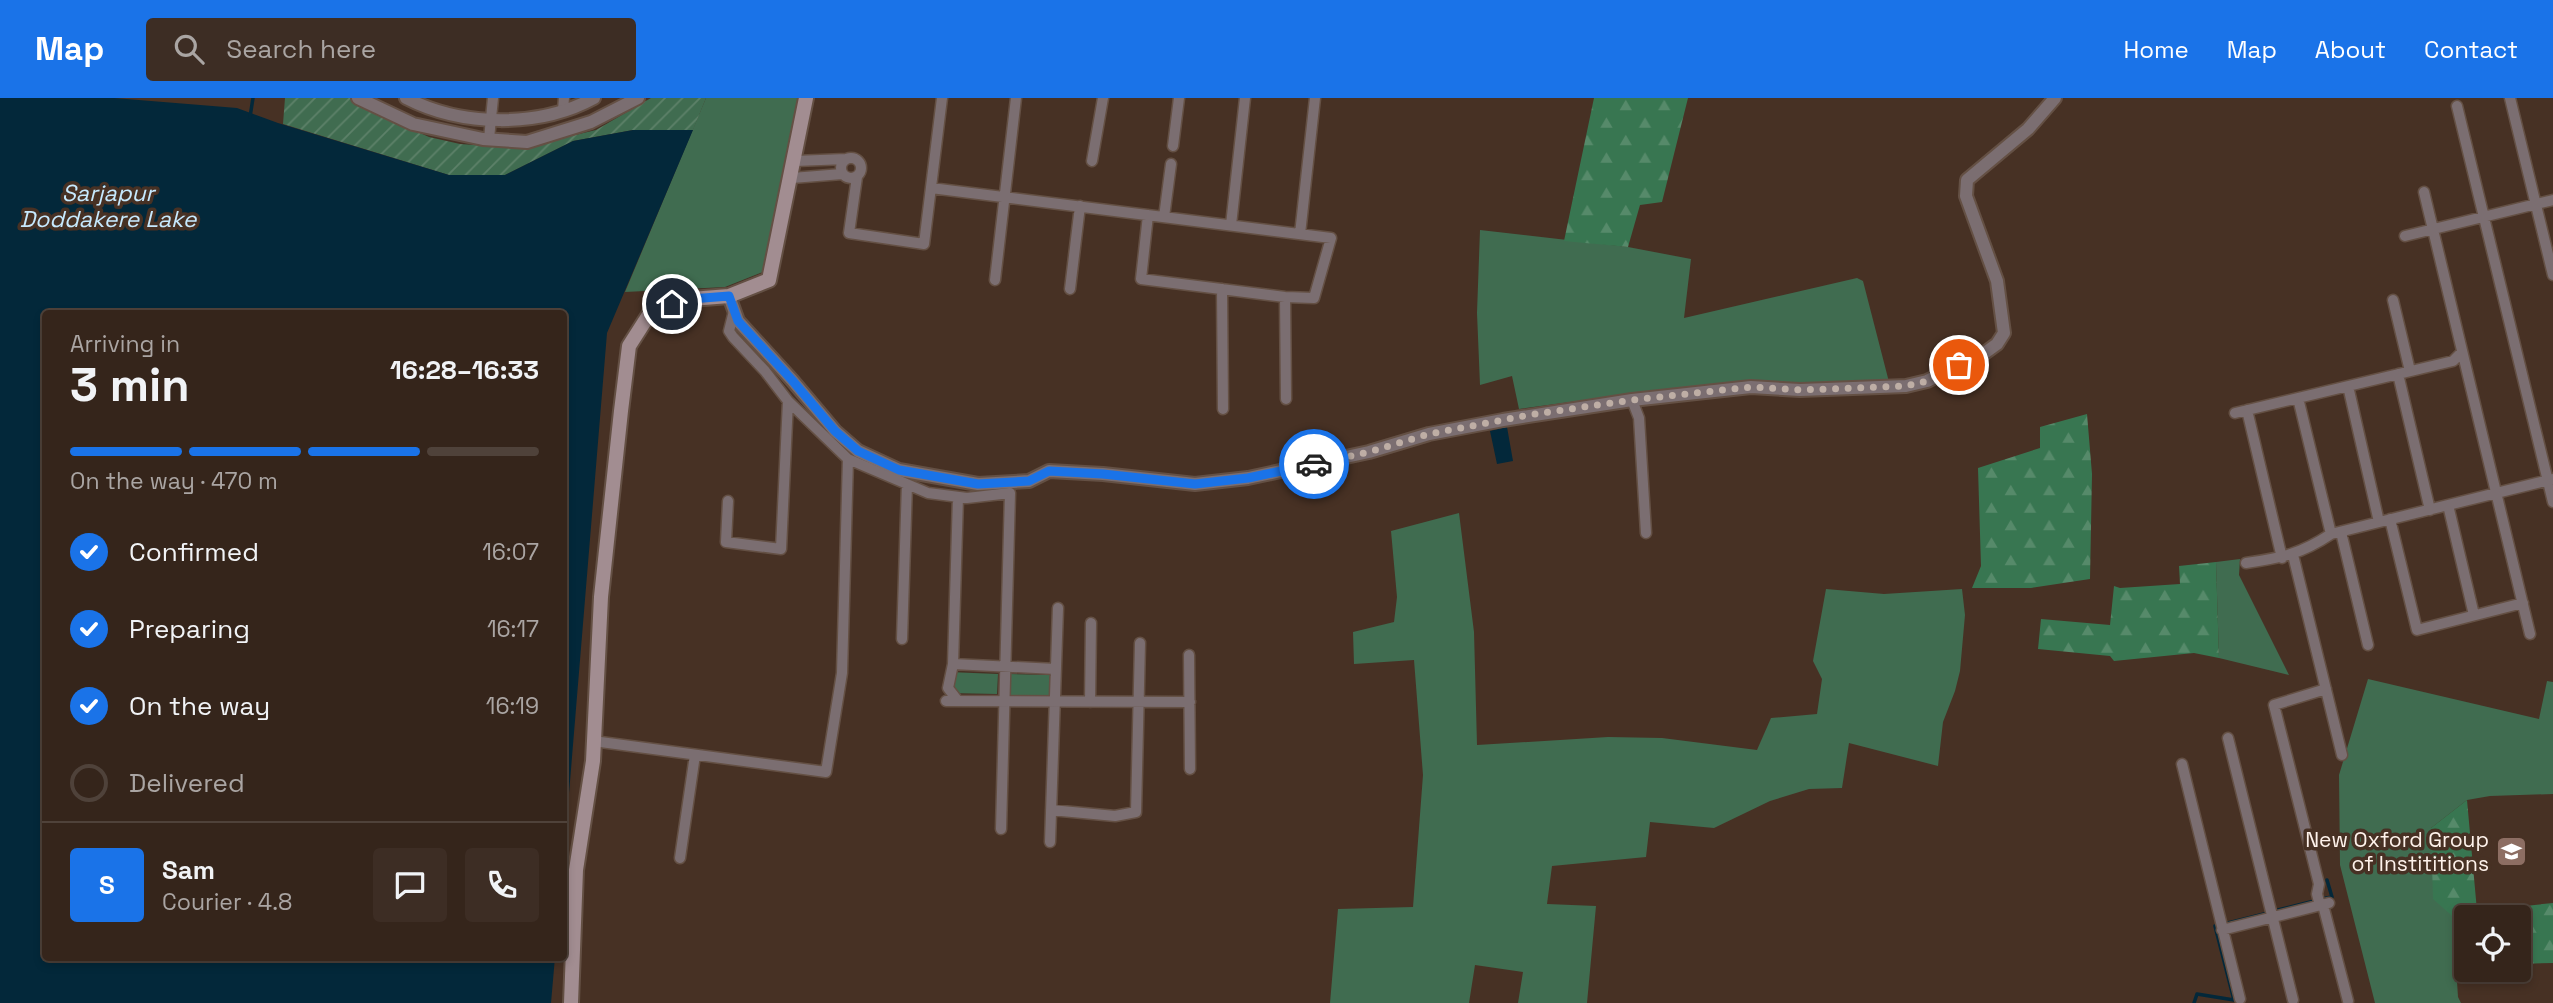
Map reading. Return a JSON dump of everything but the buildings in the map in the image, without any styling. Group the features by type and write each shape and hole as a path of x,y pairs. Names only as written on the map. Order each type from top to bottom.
{"main road":[{"path":"571,1003 576,870 586,815 601,597 629,346 652,310 691,299 729,296 769,280 792,178 806,98"}],"street":[{"path":"358,98 413,124 489,139 527,142 592,122 638,98"},
{"path":"406,98 460,116 513,121 544,116 563,104 594,98"},
{"path":"489,139 493,98"},
{"path":"795,160 853,158 861,164 862,171 858,177 849,233 924,244 942,98"},
{"path":"995,280 1016,98"},
{"path":"1091,161 1102,98"},
{"path":"1173,146 1180,98"},
{"path":"1231,225 1245,98"},
{"path":"1300,233 1315,98"},
{"path":"729,296 738,321 835,431 858,451 899,470 978,484 1029,481 1049,471 1195,484 1248,478 1503,419 1632,400 1751,387 1800,390 1906,386 1927,381 1986,352 1997,344 2004,333 2001,297 1966,196 1967,180 2028,129 2055,98"},
{"path":"2510,98 2553,275"},
{"path":"2457,106 2550,480 2553,502"},
{"path":"842,174 841,167 846,159"},
{"path":"1164,217 1171,164"},
{"path":"792,178 842,174 850,179 858,177"},
{"path":"931,188 1004,196 1331,238 1314,298 1285,297 1141,279 1148,215"},
{"path":"2424,192 2530,634"},
{"path":"2405,236 2553,200"},
{"path":"1070,289 1080,206"},
{"path":"1222,289 1223,409"},
{"path":"1285,297 1286,399"},
{"path":"2393,300 2410,371"},
{"path":"734,311 729,331 788,401 848,459 928,493 967,498 1010,493 1001,829"},
{"path":"2235,413 2453,361 2462,352"},
{"path":"2398,374 2430,510"},
{"path":"2348,386 2417,630 2523,603"},
{"path":"2298,398 2368,645"},
{"path":"1632,400 1639,418 1646,533"},
{"path":"728,501 726,542 781,549 788,401"},
{"path":"2247,410 2281,558"},
{"path":"593,741 826,772 842,673 848,459"},
{"path":"2246,563 2293,555 2336,533 2550,480"},
{"path":"902,639 907,484"},
{"path":"958,497 953,664 948,688 958,701"},
{"path":"2448,505 2474,615"},
{"path":"2293,555 2342,755"},
{"path":"1050,842 1058,608"},
{"path":"1090,702 1091,623"},
{"path":"1051,810 1115,816 1136,812 1140,643"},
{"path":"1189,655 1191,769"},
{"path":"953,664 1056,669"},
{"path":"2326,689 2274,705 2319,884 2317,894 2324,905 2348,1001"},
{"path":"946,701 1190,702"},
{"path":"2228,738 2293,1000"},
{"path":"680,858 695,755"},
{"path":"2182,764 2240,999"},
{"path":"2222,930 2324,905"}],"green space":[{"path":"285,98 351,98 384,117 429,137 460,144 504,147 550,141 596,130 651,98 706,98 693,130 633,130 573,141 505,175 449,175 283,124"},
{"path":"706,98 798,98 765,271 725,287 625,292"},
{"path":"1594,98 1688,98 1662,202 1640,205 1628,247 1564,241"},
{"path":"1480,230 1628,247 1691,259 1684,318 1857,278 1863,281 1889,382 1622,395 1519,409 1512,376 1480,385 1477,313"},
{"path":"2087,414 2092,474 2090,579 2031,588 1972,588 1981,566 1978,468 2040,448 2040,427"},
{"path":"1459,513 1474,632 1477,745 1608,737 1662,738 1757,750 1771,718 1817,714 1822,679 1813,661 1826,589 1884,594 1962,589 1965,615 1960,671 1943,722 1938,766 1849,743 1842,788 1809,789 1770,801 1714,828 1650,822 1646,857 1552,866 1547,904 1596,906 1587,1003 1518,1003 1523,972 1475,965 1469,1003 1330,1003 1338,909 1413,907 1423,775 1414,660 1354,664 1353,632 1394,622 1397,597 1391,531"},
{"path":"2240,559 2239,575 2289,675 2219,658 2216,562"},
{"path":"2216,562 2219,658 2194,653 2114,661 2110,656 2038,649 2041,619 2110,625 2114,586 2120,588 2180,584 2179,566"},
{"path":"949,672 998,674 997,694 949,693"},
{"path":"1009,674 1050,675 1049,697 1008,696"},
{"path":"2368,679 2539,719 2547,681 2553,682 2553,794 2490,796 2467,800 2431,828 2454,905 2454,982 2457,982 2461,1003 2375,1003 2340,865 2339,775"},
{"path":"2467,800 2476,905 2454,905 2454,918 2433,899 2431,828"},
{"path":"2553,903 2553,963 2531,964 2531,905"}],"water":[{"name":"Sarjapur Doddakere Lake","path":"0,98 114,98 237,108 449,175 505,175 573,141 633,130 693,130 607,333 567,818 567,310 42,310 42,961 555,961 551,1003 0,1003"},
{"path":"1507,427 1513,461 1497,464 1490,431"}],"waterway":[{"path":"250,117 253,98"},
{"path":"2321,899 2332,897 2327,880"},
{"path":"2278,910 2314,901"},
{"path":"2228,923 2264,914"},
{"path":"2194,1003 2197,994 2234,1000 2215,926"}],"way so far":[{"path":"1314,464 1369,452 1429,434 1529,415 1751,387 1800,390 1906,386 1927,381 1959,365"}],"place":[{"name":"New Oxford Group of Instititions","path":"2512,852"}],"route":[{"path":"672,304 691,299 729,296 738,321 835,431 858,451 899,470 978,484 1029,481 1049,471 1195,484 1248,478 1314,464"}]}
